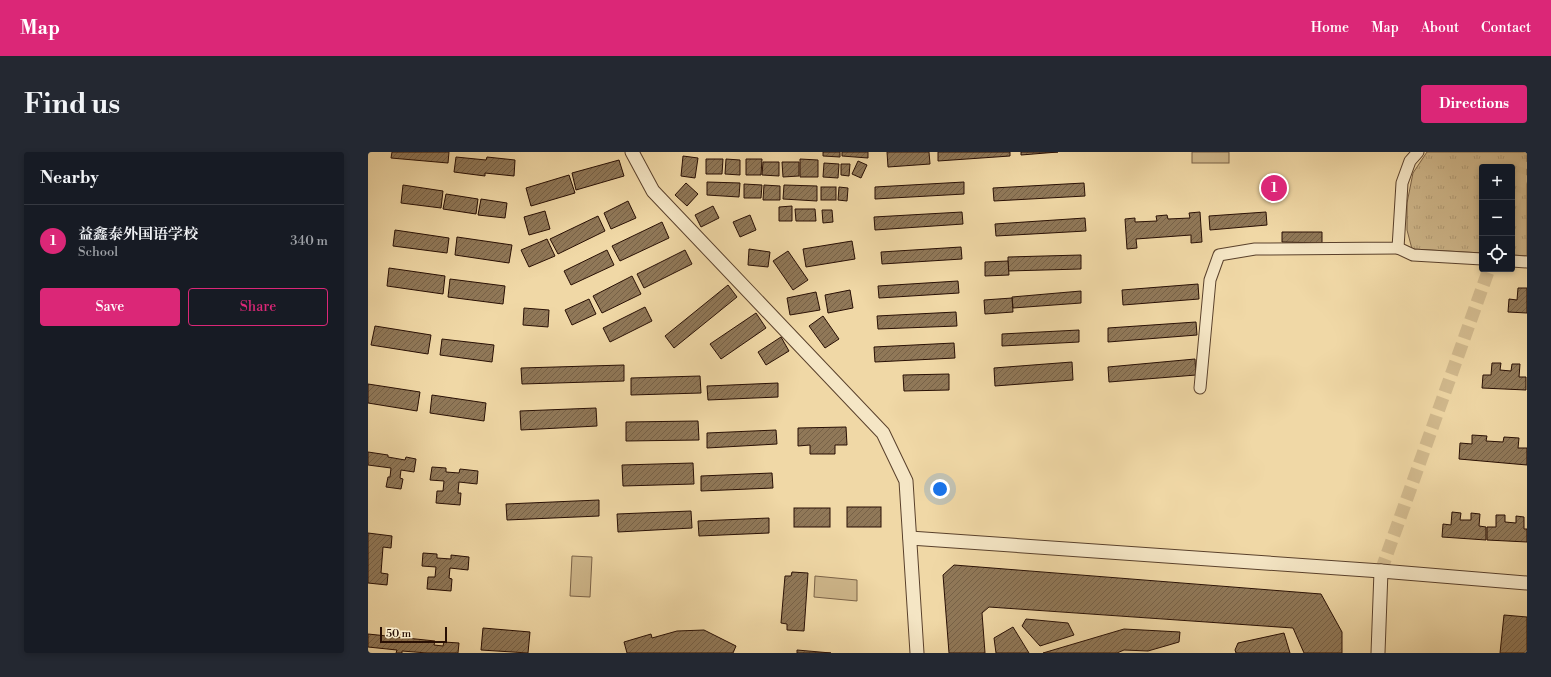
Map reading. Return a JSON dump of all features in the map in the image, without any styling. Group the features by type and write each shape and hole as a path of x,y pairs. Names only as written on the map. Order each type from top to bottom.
{"street":[{"path":"632,152 653,191 883,433 906,481 917,653"},
{"path":"1398,248 1402,183 1410,161 1418,152"},
{"path":"1200,388 1210,280 1219,255 1256,249 1398,248 1413,255 1479,259"},
{"path":"1515,261 1527,262"},
{"path":"910,538 1381,571 1527,584"},
{"path":"1378,653 1381,571"}],"green space":[{"path":"1192,152 1229,152 1229,163 1192,163"},
{"path":"1427,152 1527,152 1527,256 1515,255 1515,164 1479,164 1479,253 1412,249 1407,230 1407,203 1413,173"},
{"path":"572,556 592,557 590,597 570,596"},
{"path":"815,576 857,580 857,601 814,597"}],"building":[{"path":"392,152 449,152 448,163 391,158"},
{"path":"823,152 840,152 840,157 823,156"},
{"path":"842,152 868,152 868,158 842,156"},
{"path":"887,152 929,152 930,164 888,167"},
{"path":"938,152 1010,152 1010,156 938,161"},
{"path":"1021,152 1058,152 1021,155"},
{"path":"683,156 698,158 695,178 681,176"},
{"path":"456,157 486,160 487,157 515,160 514,176 485,173 485,176 454,172"},
{"path":"706,159 723,159 722,174 706,174"},
{"path":"726,159 740,160 740,175 725,174"},
{"path":"746,159 762,159 761,175 746,175"},
{"path":"800,159 818,160 818,177 800,177"},
{"path":"619,160 624,176 576,190 572,173"},
{"path":"858,161 867,165 861,178 852,174"},
{"path":"763,162 779,162 779,176 762,175"},
{"path":"782,162 799,162 799,176 783,177"},
{"path":"824,163 839,164 838,178 823,177"},
{"path":"841,164 850,164 849,176 841,175"},
{"path":"569,175 575,193 531,206 526,188"},
{"path":"707,182 740,183 739,197 707,195"},
{"path":"964,182 964,194 875,199 875,187"},
{"path":"686,183 698,194 687,206 675,195"},
{"path":"1084,183 1085,196 994,201 993,188"},
{"path":"744,184 762,185 761,198 744,198"},
{"path":"403,185 443,191 441,208 401,203"},
{"path":"764,185 780,186 780,200 763,200"},
{"path":"784,185 817,186 817,201 783,199"},
{"path":"821,187 836,187 836,200 821,200"},
{"path":"839,187 848,188 847,201 838,200"},
{"path":"446,194 478,199 476,214 443,209"},
{"path":"481,199 507,203 505,218 478,215"},
{"path":"628,201 636,218 611,229 604,213"},
{"path":"713,206 719,218 701,227 695,215"},
{"path":"792,206 792,221 779,221 779,207"},
{"path":"795,209 815,209 816,221 796,221"},
{"path":"822,210 832,210 833,222 823,223"},
{"path":"545,211 550,229 529,235 524,217"},
{"path":"962,212 963,224 875,230 874,217"},
{"path":"1200,212 1202,242 1191,243 1191,235 1136,239 1137,248 1127,249 1125,219 1135,218 1135,222 1157,221 1156,216 1167,215 1168,219 1190,218 1189,213"},
{"path":"1266,212 1267,225 1210,230 1209,216"},
{"path":"750,215 756,230 740,237 733,222"},
{"path":"598,216 605,231 558,254 550,239"},
{"path":"1085,218 1086,231 996,236 995,224"},
{"path":"662,222 669,238 620,261 612,246"},
{"path":"395,230 449,238 447,253 393,246"},
{"path":"1282,232 1322,232 1322,243 1282,242"},
{"path":"457,237 512,245 509,263 455,255"},
{"path":"547,239 555,256 529,267 521,250"},
{"path":"852,241 855,259 806,267 803,249"},
{"path":"961,247 962,259 882,264 881,252"},
{"path":"749,249 770,252 768,267 748,265"},
{"path":"607,250 614,265 571,285 564,271"},
{"path":"685,250 692,264 644,288 637,274"},
{"path":"788,251 808,280 793,290 773,261"},
{"path":"1081,255 1081,269 1008,271 1008,257"},
{"path":"1008,261 1009,275 985,276 985,262"},
{"path":"389,268 445,276 443,294 387,286"},
{"path":"632,276 641,294 602,313 593,296"},
{"path":"450,279 505,286 503,304 448,297"},
{"path":"958,281 959,293 879,298 878,286"},
{"path":"1198,284 1199,299 1123,305 1122,290"},
{"path":"728,285 737,297 674,348 665,336"},
{"path":"1518,288 1527,288 1527,313 1508,312 1509,299 1517,300"},
{"path":"850,290 853,308 828,313 825,295"},
{"path":"1081,291 1081,303 1013,308 1012,297"},
{"path":"816,292 820,310 790,315 787,298"},
{"path":"1012,298 1013,312 985,314 984,300"},
{"path":"589,299 596,314 572,325 565,310"},
{"path":"645,307 652,321 610,342 603,328"},
{"path":"524,308 549,310 548,327 523,325"},
{"path":"956,312 957,326 878,329 877,316"},
{"path":"756,313 766,328 721,359 710,344"},
{"path":"823,316 839,339 825,348 809,326"},
{"path":"1196,322 1197,335 1108,342 1108,328"},
{"path":"375,326 431,335 428,354 371,345"},
{"path":"1079,330 1079,342 1002,346 1002,334"},
{"path":"781,337 789,351 766,365 758,352"},
{"path":"442,339 494,345 492,362 440,355"},
{"path":"954,343 955,358 875,362 874,347"},
{"path":"1195,359 1196,375 1109,382 1108,367"},
{"path":"1072,362 1073,380 995,386 994,368"},
{"path":"1492,363 1501,363 1500,370 1511,371 1512,364 1520,364 1519,377 1526,377 1526,390 1482,388 1483,375 1491,375"},
{"path":"624,365 624,381 522,384 521,368"},
{"path":"949,374 949,390 904,391 903,375"},
{"path":"700,376 701,393 631,395 631,378"},
{"path":"778,383 778,397 708,400 707,386"},
{"path":"368,384 420,392 417,411 368,403"},
{"path":"432,395 486,403 484,421 430,413"},
{"path":"596,408 597,426 521,430 520,411"},
{"path":"698,421 699,440 626,441 626,422"},
{"path":"846,427 847,445 835,445 835,454 810,454 810,445 798,446 798,428"},
{"path":"776,430 777,444 707,448 707,433"},
{"path":"1472,435 1487,436 1486,441 1503,442 1504,437 1519,438 1518,448 1527,448 1527,465 1459,459 1460,443 1472,444"},
{"path":"368,452 388,455 388,457 405,460 406,457 416,459 414,472 401,470 400,478 403,479 401,489 386,487 388,477 390,477 391,468 368,465"},
{"path":"693,463 694,484 623,486 622,465"},
{"path":"432,467 446,468 446,472 459,473 460,469 478,471 477,484 459,482 458,493 461,493 460,505 436,503 437,491 443,491 444,481 430,480"},
{"path":"772,473 773,488 701,491 701,476"},
{"path":"599,500 599,516 507,520 506,504"},
{"path":"847,507 881,507 881,527 847,527"},
{"path":"794,508 830,508 830,527 794,527"},
{"path":"691,511 692,528 618,532 617,514"},
{"path":"1452,512 1461,513 1460,520 1471,520 1471,513 1480,514 1479,526 1486,527 1486,540 1442,537 1443,524 1451,525"},
{"path":"1496,515 1505,515 1505,522 1516,523 1516,516 1524,517 1524,529 1527,529 1527,542 1487,540 1487,527 1496,527"},
{"path":"769,518 769,533 699,536 698,521"},
{"path":"368,533 392,536 391,548 383,547 381,573 388,574 387,585 368,583"},
{"path":"423,553 437,554 437,558 451,559 451,555 469,557 468,570 450,568 449,578 452,579 451,591 427,589 428,577 435,577 436,567 422,566"},
{"path":"954,565 1321,594 1342,632 1342,653 1304,653 1293,628 989,607 982,613 985,653 949,653 943,575"},
{"path":"792,572 808,573 804,631 787,630 787,624 781,623 785,576 791,576"},
{"path":"1504,615 1527,617 1527,653 1500,653"},
{"path":"1026,619 1068,623 1074,635 1040,646 1022,626"},
{"path":"1013,627 1029,653 996,653 994,638"},
{"path":"483,628 530,632 528,653 481,650"},
{"path":"1124,629 1180,632 1179,642 1148,651 1124,650 1117,653 1043,653"},
{"path":"704,630 736,646 733,653 627,653 624,642 651,634 652,638 677,631"},
{"path":"1284,633 1290,653 1236,653 1235,650 1238,643"},
{"path":"368,634 435,641 434,645 443,646 444,642 459,643 458,653 402,651 402,653 396,653 397,650 368,647"},
{"path":"797,650 831,653 797,653"}],"tunnel":[{"path":"1513,200 1527,162"},
{"path":"1381,571 1488,272"}],"place":[{"name":"益鑫泰外国语学校","path":"1274,188"}]}
